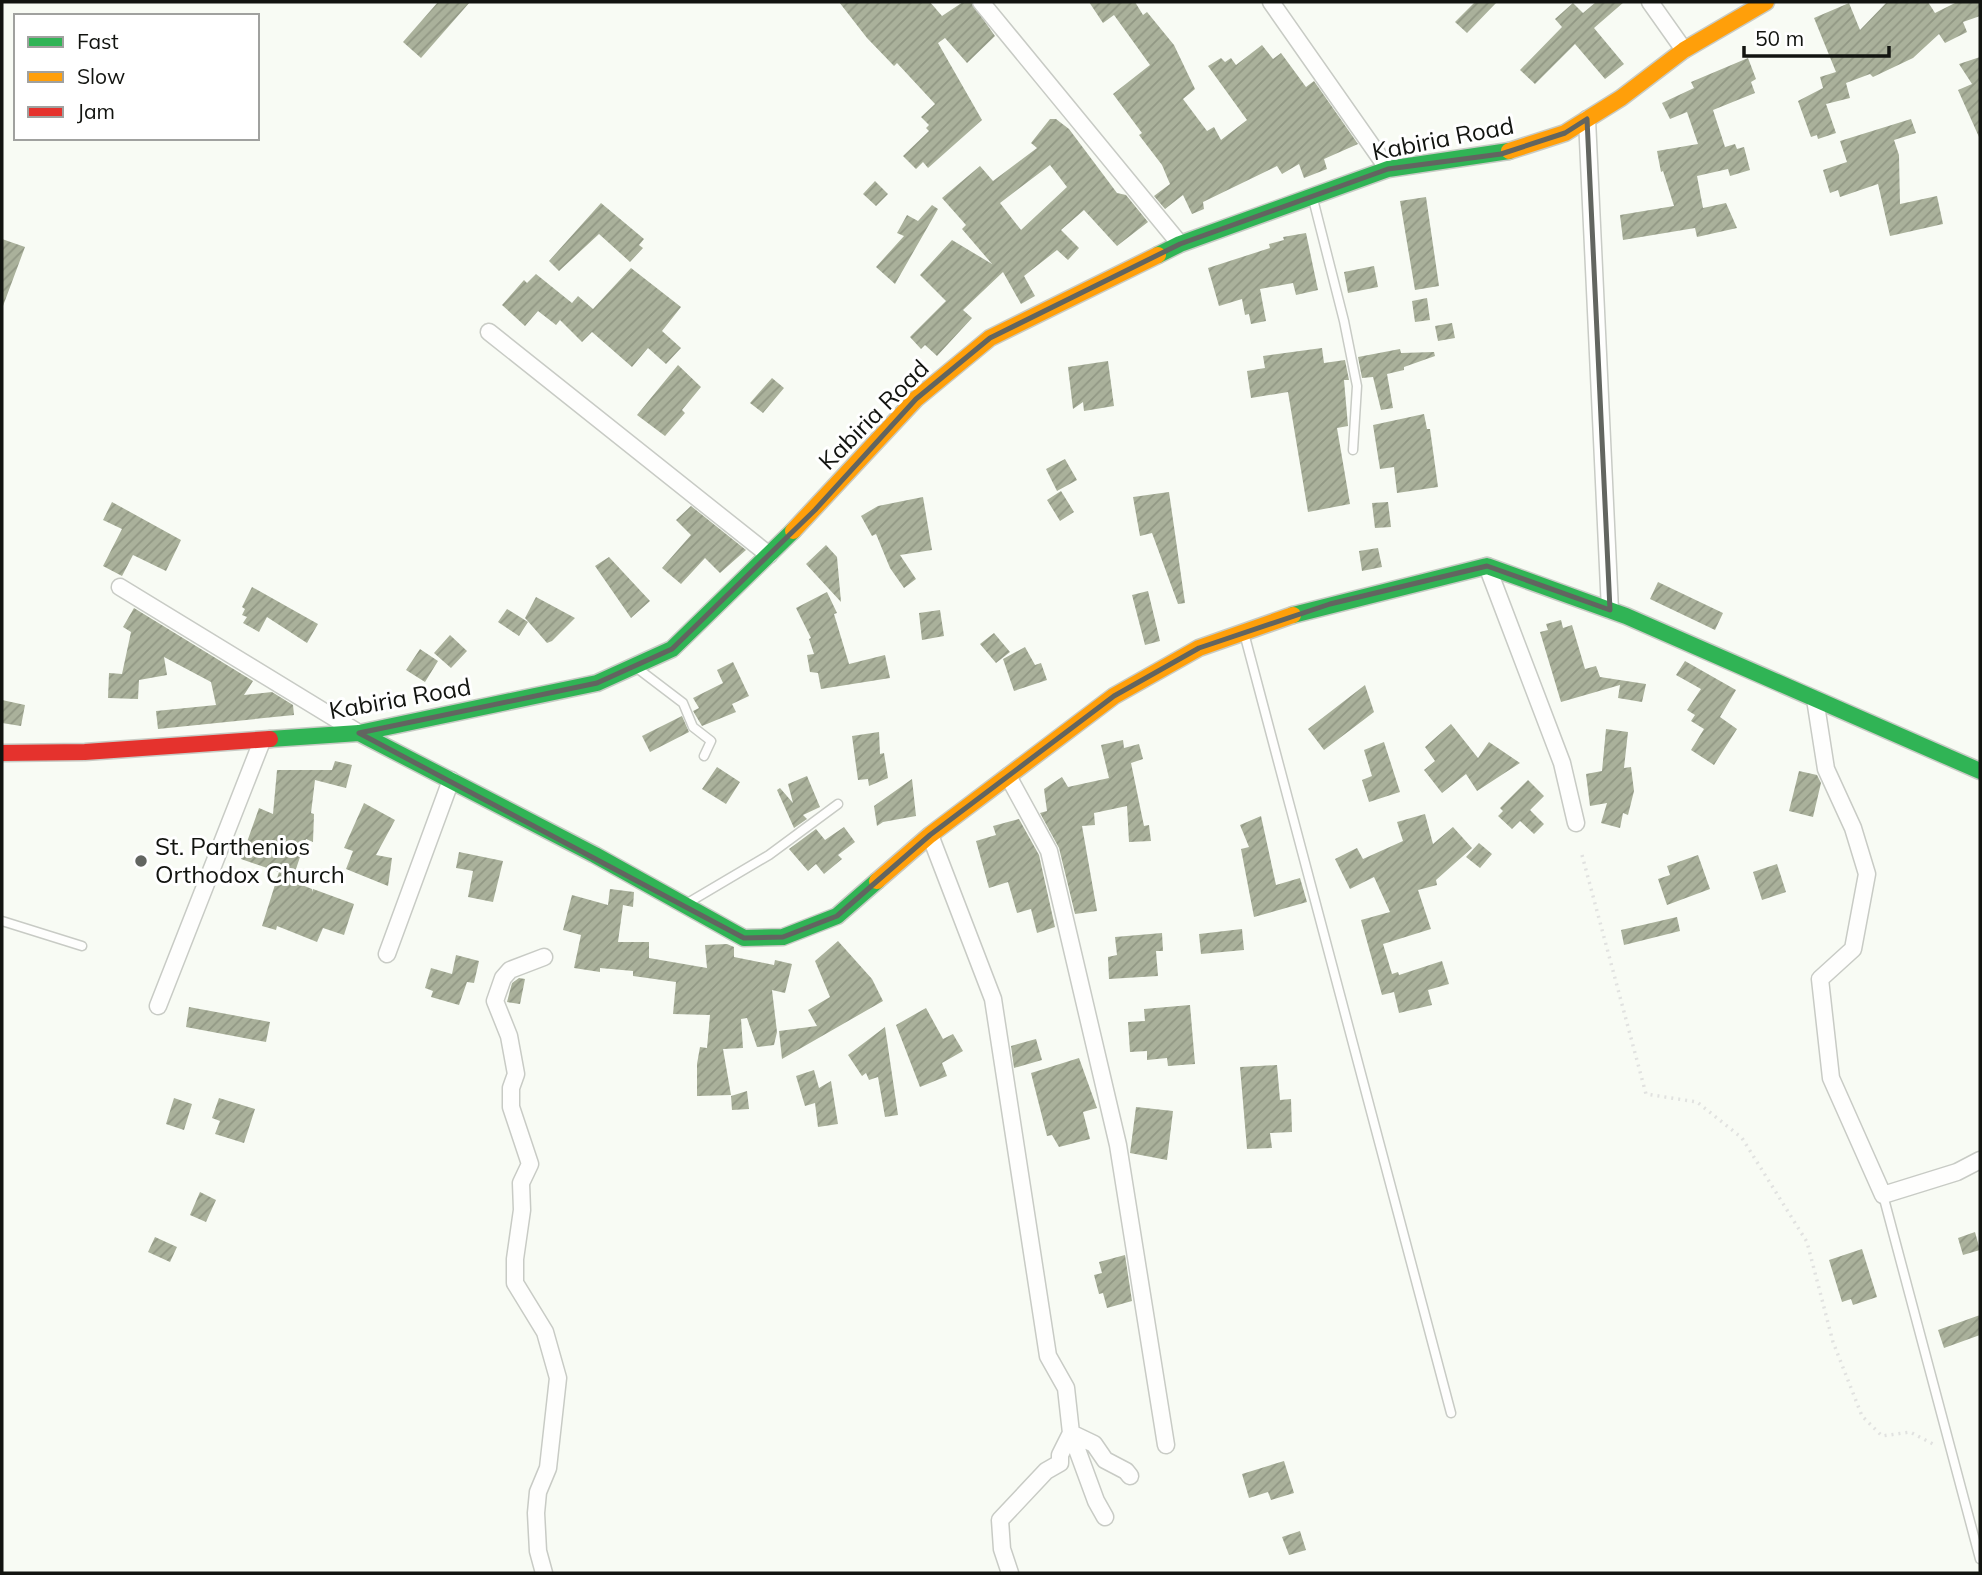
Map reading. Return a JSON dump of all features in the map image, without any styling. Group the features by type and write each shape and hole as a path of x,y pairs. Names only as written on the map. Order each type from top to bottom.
{"main road":[{"name":"Kabiria Road","path":"2,753 85,752 359,733 597,683 672,649 769,555 916,399 990,338 1180,244 1312,196 1388,169 1501,154 1565,133 1684,50 1766,2"},
{"path":"359,733 744,938 783,937 837,916 930,835 1114,696 1199,648 1243,630 1330,604 1487,566 1610,610 1980,771"}],"street":[{"path":"982,2 1180,244"},
{"path":"1271,2 1388,169"},
{"path":"1650,2 1684,50"},
{"path":"1587,119 1610,610"},
{"path":"489,332 769,555"},
{"path":"1487,566 1562,762 1576,823"},
{"path":"120,587 359,733"},
{"path":"1815,699 1826,769 1853,828 1867,874 1853,950 1820,979 1831,1078 1883,1195 1957,1172 1980,1160"},
{"path":"158,1006 262,741"},
{"path":"1008,776 1049,851 1062,905 1118,1145 1166,1446"},
{"path":"387,954 451,780"},
{"path":"930,835 993,999 1048,1356 1066,1388 1071,1433 1096,1502 1105,1517"},
{"path":"544,957 509,970 503,978 495,1001 509,1036 516,1074 511,1088 511,1107 530,1164 521,1183 515,1283 545,1332 558,1378 548,1468 538,1492 536,1513 538,1551 544,1573"},
{"path":"1071,1433 1094,1444 1105,1460 1130,1476"},
{"path":"1010,1573 1002,1549 1000,1520 1046,1471 1060,1463 1060,1455 1071,1433"}],"lane":[{"path":"1312,196 1344,321 1357,386 1353,450"},
{"path":"1243,630 1451,1413"},
{"path":"635,666 683,703 693,727 711,741 704,756"},
{"path":"684,906 769,855 838,804"},
{"path":"2,921 82,946"},
{"path":"1883,1195 1980,1559"}],"path":[{"path":"1582,855 1646,1094 1697,1102 1742,1138 1807,1242 1833,1342 1862,1416 1882,1436 1910,1432 1952,1453"}],"highlighted area":[{"path":"1587,119 1610,610 1487,566 1330,604 1199,648 1114,696 930,835 837,916 783,937 744,938 359,733 597,683 672,649 815,510 916,399 990,338 1180,244 1388,169 1501,154 1565,133"}],"building":[{"path":"438,2 470,2 421,58 403,42"},
{"path":"839,2 930,2 942,16 963,2 971,2 995,36 967,63 945,38 938,43 982,120 928,168 923,162 916,169 903,156 929,131 926,128 929,125 921,117 935,104 897,63 894,66 867,38"},
{"path":"1089,2 1135,2 1143,15 1147,12 1174,45 1195,89 1183,99 1207,131 1214,127 1221,140 1247,120 1208,66 1221,58 1225,62 1231,58 1236,65 1262,45 1273,59 1281,53 1306,87 1314,81 1358,144 1324,159 1327,169 1304,178 1299,164 1282,174 1277,166 1203,202 1204,209 1192,214 1183,195 1165,209 1154,196 1170,184 1162,165 1113,94 1150,65 1114,15 1103,23"},
{"path":"1475,2 1497,2 1467,33 1455,22"},
{"path":"1596,2 1624,2 1594,28 1624,64 1605,79 1575,44 1535,84 1520,70 1562,27 1555,19 1573,3 1583,13"},
{"path":"1887,2 1928,2 1935,13 1957,2 1980,2 1980,16 1963,22 1967,32 1945,43 1939,34 1913,58 1873,77 1870,74 1846,83 1850,98 1826,104 1836,133 1818,139 1817,135 1811,137 1798,101 1823,88 1820,77 1836,72 1814,18 1849,3 1860,30"},
{"path":"1980,57 1979,137 1958,90 1972,84 1959,64"},
{"path":"1748,58 1756,79 1751,82 1755,93 1713,110 1725,147 1735,144 1737,149 1744,147 1750,170 1730,176 1728,169 1697,176 1703,208 1726,203 1737,228 1697,237 1695,228 1623,240 1620,215 1674,206 1663,171 1661,172 1657,151 1698,144 1687,112 1670,119 1662,103 1694,88 1691,82"},
{"path":"1050,119 1056,119 1069,129 1117,193 1126,195 1148,222 1117,246 1084,210 1061,230 1079,248 1068,260 1057,250 1024,276 1035,296 1021,304 1003,272 963,310 972,318 937,356 925,345 921,349 910,337 946,301 920,275 952,240 992,264 962,229 966,225 942,198 980,166 993,181 1037,148 1031,143","holes":["1050,165 1067,187 1021,230 1000,203"]},
{"path":"1911,119 1916,133 1894,140 1899,155 1900,204 1937,196 1943,224 1890,236 1878,184 1840,197 1838,190 1830,193 1823,170 1847,162 1840,141"},
{"path":"875,181 888,194 876,206 863,194"},
{"path":"1426,197 1439,286 1415,290 1400,201"},
{"path":"601,203 644,239 639,245 643,248 630,262 599,234 559,271 549,261"},
{"path":"932,205 938,209 895,284 876,267 904,236 897,233 907,215 918,221"},
{"path":"1306,233 1318,290 1296,295 1293,283 1260,289 1266,321 1251,324 1249,314 1245,315 1242,299 1219,306 1208,268 1270,248 1269,244 1284,240 1283,237"},
{"path":"2,239 25,247 3,306 2,305"},
{"path":"1374,266 1378,287 1348,293 1344,272"},
{"path":"631,268 681,307 662,331 681,348 666,364 648,348 632,367 592,332 582,342 560,320 556,325 538,311 525,326 502,305 524,280 527,283 536,274 572,303 578,296 593,309"},
{"path":"1427,298 1430,320 1415,322 1412,301"},
{"path":"1452,323 1455,338 1438,341 1435,326"},
{"path":"1322,348 1324,363 1345,360 1349,380 1344,380 1348,426 1337,428 1350,504 1308,512 1288,392 1251,398 1247,371 1265,368 1263,356"},
{"path":"1400,349 1401,353 1434,352 1435,356 1404,367 1404,370 1387,374 1393,408 1381,410 1373,377 1362,378 1358,357"},
{"path":"1108,361 1114,406 1084,411 1083,402 1073,409 1068,367"},
{"path":"678,365 701,387 682,410 685,413 665,436 637,415"},
{"path":"772,378 784,388 763,413 750,403"},
{"path":"1424,414 1427,429 1430,429 1438,487 1397,493 1394,467 1380,469 1373,425"},
{"path":"1065,459 1077,480 1057,491 1046,469"},
{"path":"1061,491 1074,512 1060,521 1047,500"},
{"path":"1169,492 1185,603 1178,604 1152,533 1140,536 1133,497"},
{"path":"923,497 932,550 900,555 916,579 904,588 890,568 876,534 872,536 861,516 878,506"},
{"path":"112,502 181,540 166,571 133,555 122,576 103,566 122,529 103,520"},
{"path":"1388,502 1391,527 1375,528 1372,503"},
{"path":"691,506 746,550 720,573 705,558 681,584 662,568 691,535 676,520"},
{"path":"826,545 837,557 841,602 806,564"},
{"path":"1378,548 1382,567 1362,571 1359,551"},
{"path":"609,557 650,601 631,618 595,566"},
{"path":"1658,582 1723,613 1715,630 1650,599"},
{"path":"252,587 318,624 307,643 267,617 259,632 243,623 247,617 242,615 245,609 242,607"},
{"path":"1148,591 1160,641 1145,645 1132,595"},
{"path":"827,592 837,613 834,614 849,664 885,655 890,678 821,689 818,673 810,672 807,655 814,654 809,639 811,638 796,608"},
{"path":"536,597 575,618 547,643 525,618"},
{"path":"134,608 253,681 244,695 272,692 293,705 294,715 158,729 156,711 216,705 211,682 164,657 167,675 139,680 138,699 108,698 109,673 122,674 131,632 123,627"},
{"path":"507,609 528,622 519,636 498,622"},
{"path":"940,610 944,636 922,640 919,613"},
{"path":"1561,620 1563,628 1572,625 1585,669 1596,666 1600,677 1646,684 1642,702 1618,698 1620,685 1561,702 1540,632 1548,630 1546,624"},
{"path":"994,633 1010,652 996,663 980,644"},
{"path":"450,635 467,651 451,668 434,653"},
{"path":"1025,647 1035,665 1041,663 1047,680 1014,691 1003,659"},
{"path":"420,649 438,661 425,682 406,670"},
{"path":"1685,661 1736,690 1720,717 1737,729 1714,765 1691,750 1704,729 1691,721 1695,715 1687,710 1701,689 1676,675"},
{"path":"733,662 749,696 732,704 736,712 702,726 693,711 699,708 693,698 723,683 717,670"},
{"path":"1365,685 1374,712 1324,750 1308,729"},
{"path":"2,700 25,705 21,726 2,723"},
{"path":"682,716 689,732 650,752 642,736"},
{"path":"1451,724 1478,758 1489,742 1520,763 1477,791 1466,774 1442,793 1424,770 1435,761 1425,747"},
{"path":"1606,729 1628,732 1624,768 1631,767 1634,791 1628,815 1623,813 1620,828 1601,823 1607,803 1590,806 1586,774 1602,771"},
{"path":"879,732 880,754 884,753 888,778 869,786 868,779 858,780 852,736"},
{"path":"1123,740 1124,748 1139,744 1143,759 1131,763 1144,826 1149,825 1151,841 1129,842 1127,806 1094,813 1095,825 1082,826 1097,911 1075,914 1059,848 1040,813 1047,811 1044,789 1062,777 1068,787 1109,778 1101,745"},
{"path":"1384,742 1400,792 1369,802 1362,780 1372,776 1364,750"},
{"path":"335,761 352,765 346,788 315,780 311,813 314,814 313,842 306,839 292,881 312,889 312,892 313,889 354,904 344,935 323,928 317,942 277,926 276,930 262,926 279,872 241,859 259,808 273,814 277,770 332,770"},
{"path":"717,767 740,782 726,804 702,789"},
{"path":"1799,771 1817,775 1821,783 1813,817 1789,811"},
{"path":"807,776 820,807 803,815 807,819 794,828 777,790 780,788 793,803 788,784"},
{"path":"912,779 916,816 883,822 877,826 874,806"},
{"path":"1528,780 1544,796 1530,810 1544,824 1534,834 1520,821 1512,829 1498,816 1503,811 1500,808"},
{"path":"364,803 395,820 376,855 392,858 388,886 346,869 353,851 344,848"},
{"path":"1425,814 1433,844 1453,827 1472,848 1436,880 1437,885 1418,890 1431,929 1383,944 1392,974 1398,972 1399,975 1442,961 1449,984 1428,990 1432,1005 1399,1013 1394,992 1382,995 1361,920 1390,912 1374,877 1350,889 1335,859 1357,848 1363,859 1403,841 1397,822"},
{"path":"1261,816 1276,885 1300,878 1307,902 1254,917 1241,849 1249,847 1240,825"},
{"path":"1019,819 1039,855 1055,927 1037,933 1031,909 1017,913 1008,882 989,888 976,841 996,835 993,826"},
{"path":"844,827 855,842 838,855 842,859 824,874 816,864 808,871 789,849 816,829 825,840"},
{"path":"1479,843 1492,854 1480,868 1466,857"},
{"path":"459,852 503,861 493,902 468,897 473,871 456,868"},
{"path":"1698,855 1710,889 1667,905 1658,879 1670,875 1667,866"},
{"path":"1777,864 1786,892 1762,900 1753,872"},
{"path":"610,889 634,892 633,907 623,905 618,942 649,942 649,958 707,968 705,945 727,944 734,947 734,957 774,965 775,960 792,964 785,993 772,990 777,1032 774,1045 757,1047 747,1018 741,1019 743,1048 723,1049 731,1095 697,1096 697,1064 700,1047 707,1048 710,1015 673,1014 676,982 633,976 633,971 600,968 600,972 574,968 581,935 563,930 572,895 608,905"},
{"path":"1677,917 1680,931 1624,945 1621,930"},
{"path":"1242,929 1244,950 1201,954 1199,934"},
{"path":"1162,933 1163,951 1156,951 1158,976 1109,979 1108,957 1117,955 1115,937"},
{"path":"838,941 872,979 883,1001 782,1059 779,1031 817,1026 808,1010 830,997 815,961"},
{"path":"456,955 479,961 474,983 467,982 459,1005 431,997 433,991 425,988 431,968 452,974"},
{"path":"519,978 525,979 520,1004 507,1002 512,983"},
{"path":"1190,1005 1195,1064 1168,1066 1167,1058 1147,1060 1147,1051 1130,1052 1128,1022 1145,1021 1144,1009"},
{"path":"189,1007 270,1022 266,1042 186,1027"},
{"path":"926,1008 943,1039 953,1034 963,1051 942,1063 947,1076 920,1087 896,1025"},
{"path":"885,1027 898,1115 885,1117 878,1077 869,1080 866,1073 862,1076 848,1055"},
{"path":"1036,1039 1042,1060 1014,1068 1011,1046"},
{"path":"1079,1058 1097,1108 1083,1112 1090,1139 1059,1147 1052,1135 1047,1136 1031,1073"},
{"path":"1277,1065 1280,1100 1291,1099 1292,1132 1270,1133 1272,1148 1247,1149 1240,1067"},
{"path":"814,1070 819,1088 831,1081 838,1124 818,1127 815,1103 805,1106 796,1076"},
{"path":"747,1091 749,1109 732,1110 731,1096"},
{"path":"174,1098 192,1104 184,1130 166,1124"},
{"path":"219,1098 255,1109 244,1143 215,1134 220,1121 212,1118"},
{"path":"1136,1107 1173,1111 1167,1160 1130,1153"},
{"path":"200,1192 216,1200 206,1222 190,1215"},
{"path":"1975,1232 1980,1250 1963,1255 1958,1238"},
{"path":"155,1237 177,1247 170,1262 148,1252"},
{"path":"1862,1249 1877,1297 1853,1305 1851,1299 1842,1302 1829,1260"},
{"path":"1125,1255 1132,1301 1107,1308 1103,1293 1099,1294 1094,1275 1102,1273 1099,1262"},
{"path":"1980,1315 1980,1335 1944,1348 1938,1330"},
{"path":"1284,1461 1294,1493 1271,1500 1268,1492 1249,1498 1242,1474"},
{"path":"1300,1531 1306,1550 1289,1555 1282,1537"}],"traffic: fast":[{"path":"1158,255 1180,244 1388,169 1509,151"},
{"path":"270,739 359,733 597,683 672,649 793,531"},
{"path":"1293,615 1487,566 1626,616 1980,771"},
{"path":"359,733 595,855 744,938 783,937 837,916 877,881"}],"traffic: slow":[{"path":"1509,151 1565,133 1621,98 1684,50 1766,2"},
{"path":"793,531 916,399 990,338 1158,255"},
{"path":"877,881 930,835 1114,696 1199,648 1293,615"}],"traffic: jam":[{"path":"2,753 85,752 270,739"}],"place":[{"name":"St. Parthenios Orthodox Church","path":"141,861"}]}
